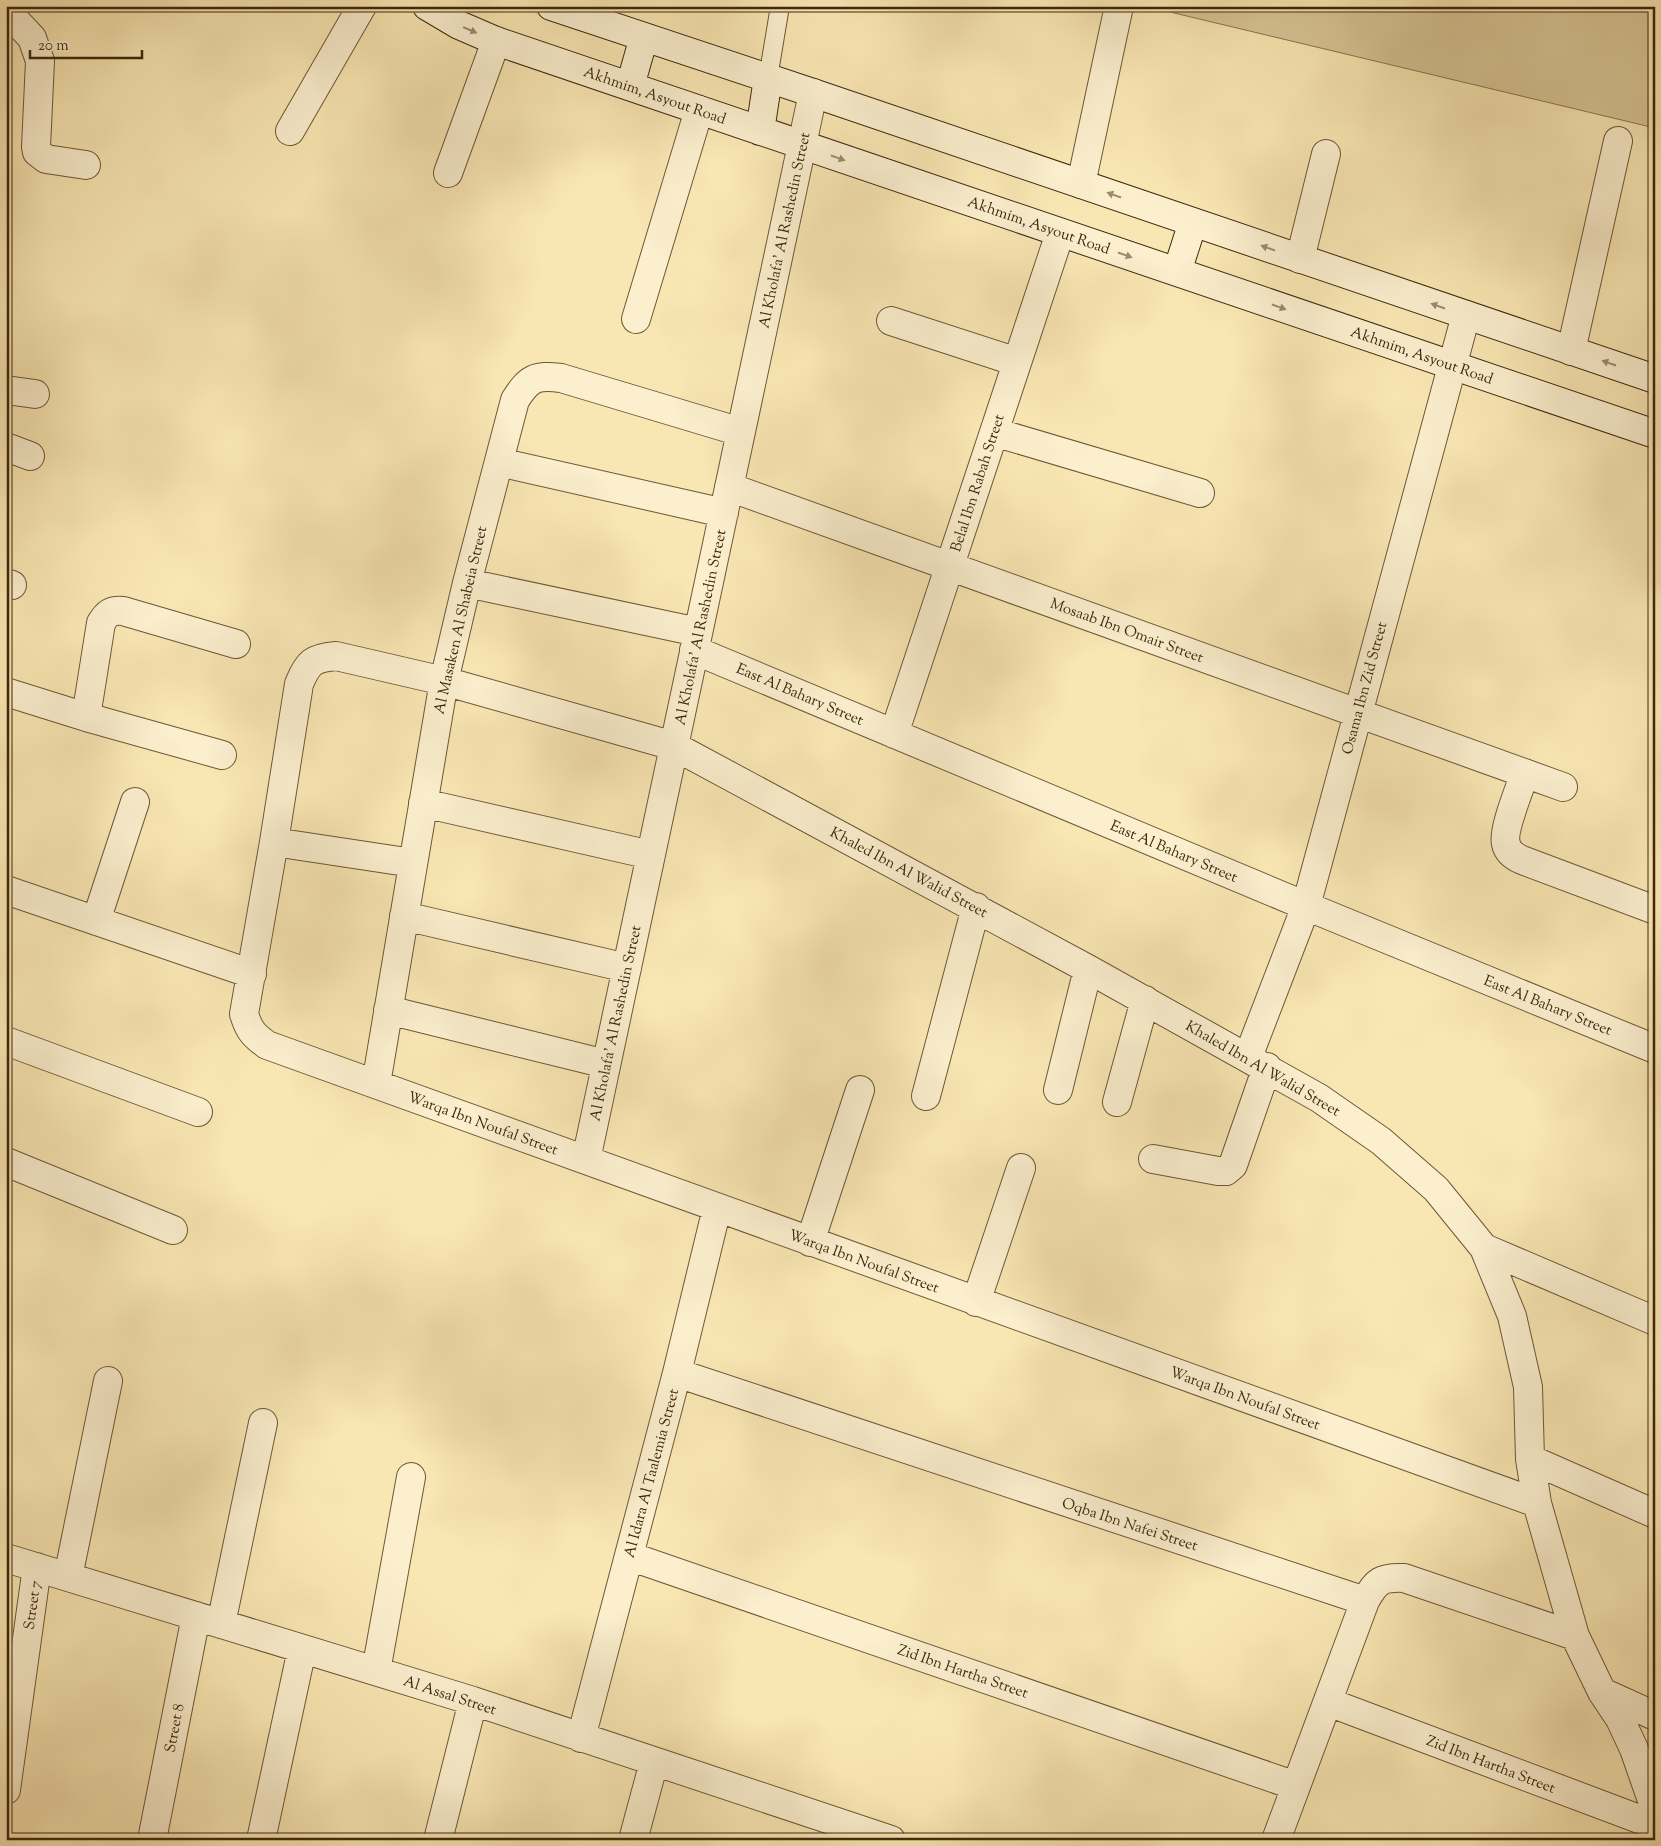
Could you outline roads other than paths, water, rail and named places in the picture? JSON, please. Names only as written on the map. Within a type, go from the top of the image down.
[{"type":"street","points":[[290,131],[362,6]]},
{"type":"street","name":"Akhmim, Asyout Road","points":[[427,6],[458,25],[496,40],[1655,434]]},
{"type":"street","points":[[551,6],[1655,379]]},
{"type":"street","points":[[1081,184],[1119,6]]},
{"type":"street","points":[[6,16],[16,20],[32,38],[40,61],[37,152],[46,159],[86,165]]},
{"type":"street","points":[[630,86],[644,36]]},
{"type":"street","points":[[448,173],[496,40]]},
{"type":"street","points":[[760,131],[768,78]]},
{"type":"street","name":"Al Kholafa' Al Rashedin Street","points":[[586,1160],[813,93]]},
{"type":"street","points":[[636,319],[699,110]]},
{"type":"street","points":[[1571,350],[1618,141]]},
{"type":"street","points":[[1300,259],[1326,154]]},
{"type":"street","points":[[1177,272],[1193,222]]},
{"type":"street","name":"Belal Ibn Rabah Street","points":[[894,734],[1060,232]]},
{"type":"street","name":"Osama Ibn Zid Street","points":[[1153,1159],[1218,1171],[1226,1170],[1233,1165],[1257,1062],[1306,906],[1466,315]]},
{"type":"street","points":[[891,321],[1017,362]]},
{"type":"street","name":"Al Masaken Al Shabeia Street","points":[[376,1084],[444,681],[467,583],[515,400],[525,384],[542,376],[561,378],[741,432]]},
{"type":"street","points":[[6,390],[35,394]]},
{"type":"street","points":[[994,432],[1200,493]]},
{"type":"street","points":[[499,462],[724,513]]},
{"type":"street","name":"Mosaab Ibn Omair Street","points":[[729,487],[1563,787]]},
{"type":"street","name":"East Al Bahary Street","points":[[467,583],[696,641],[894,734],[1655,1049]]},
{"type":"street","points":[[86,717],[101,623],[106,615],[114,610],[236,644]]},
{"type":"street","name":"Warqa Ibn Noufal Street","points":[[444,681],[336,656],[319,658],[305,668],[299,684],[244,1014],[248,1027],[256,1037],[267,1045],[1537,1503]]},
{"type":"street","name":"Khaled Ibn Al Walid Street","points":[[444,681],[674,746],[976,907],[1257,1062],[1319,1098],[1381,1142],[1436,1188],[1484,1248],[1512,1316],[1528,1387],[1530,1459],[1537,1503],[1575,1636],[1602,1692],[1620,1719],[1634,1749],[1655,1809]]},
{"type":"street","points":[[6,692],[86,717],[222,754]]},
{"type":"street","points":[[1524,773],[1505,835],[1506,846],[1512,855],[1655,910]]},
{"type":"street","points":[[96,921],[135,802]]},
{"type":"street","points":[[423,803],[651,855]]},
{"type":"street","points":[[274,842],[413,863]]},
{"type":"street","points":[[6,890],[252,974]]},
{"type":"street","points":[[926,1096],[976,907]]},
{"type":"street","points":[[404,916],[627,968]]},
{"type":"street","points":[[1058,1090],[1088,969]]},
{"type":"street","points":[[1117,1102],[1144,1000]]},
{"type":"street","points":[[388,1010],[606,1064]]},
{"type":"street","points":[[6,1041],[198,1112]]},
{"type":"street","points":[[810,1242],[860,1090]]},
{"type":"street","points":[[6,1162],[173,1230]]},
{"type":"street","points":[[976,1302],[1021,1168]]},
{"type":"street","name":"Al Idara Al Taalemia Street","points":[[581,1738],[677,1374],[717,1208]]},
{"type":"street","points":[[1484,1248],[1655,1321]]},
{"type":"street","name":"Oqba Ibn Nafei Street","points":[[677,1374],[1365,1601]]},
{"type":"street","points":[[68,1577],[108,1381]]},
{"type":"street","points":[[221,1624],[263,1423]]},
{"type":"street","points":[[1530,1459],[1655,1514]]},
{"type":"street","points":[[376,1671],[411,1477]]},
{"type":"street","name":"Zid Ibn Hartha Street","points":[[629,1556],[1296,1786]]},
{"type":"street","name":"Al Assal Street","points":[[6,1558],[472,1701],[891,1840]]},
{"type":"street","name":"Street 7","points":[[6,1790],[37,1567]]},
{"type":"street","points":[[1276,1840],[1365,1601],[1373,1587],[1388,1578],[1404,1578],[1575,1636]]},
{"type":"street","name":"Street 8","points":[[152,1840],[196,1616]]},
{"type":"street","points":[[261,1840],[302,1648]]},
{"type":"street","points":[[1602,1692],[1655,1716]]},
{"type":"street","points":[[438,1840],[472,1701]]},
{"type":"street","name":"Zid Ibn Hartha Street","points":[[1328,1702],[1655,1825]]},
{"type":"street","points":[[632,1840],[654,1762]]},
{"type":"lane","points":[[768,78],[780,6]]}]
